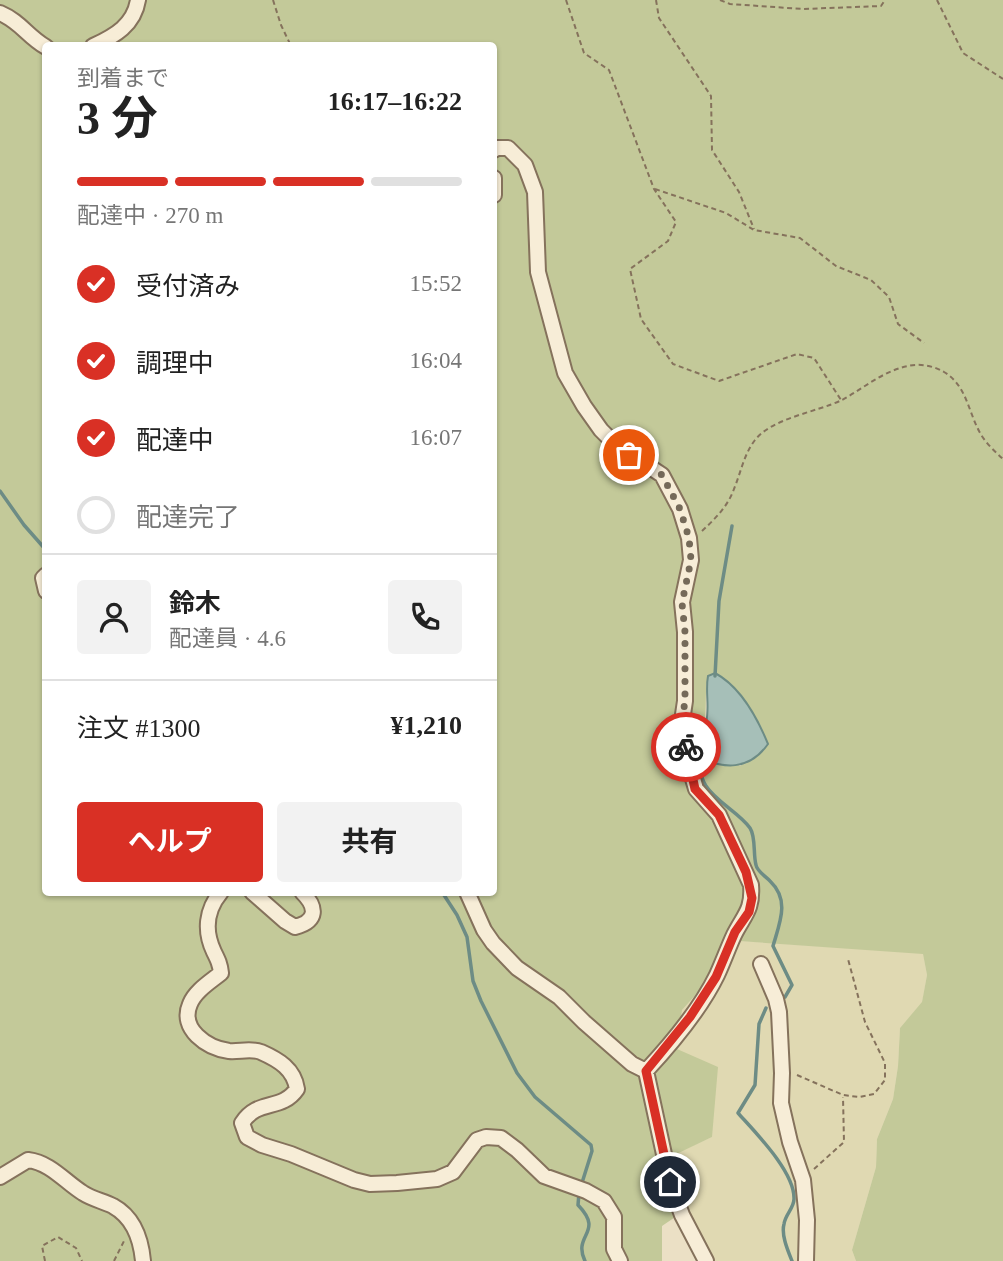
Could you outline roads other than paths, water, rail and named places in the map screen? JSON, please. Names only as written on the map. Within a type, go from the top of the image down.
[{"type":"street","points":[[102,42],[125,27],[135,15],[138,0]]},
{"type":"street","points":[[0,13],[17,21],[42,45]]},
{"type":"street","points":[[497,148],[508,148],[525,165],[535,192],[538,272],[565,373],[584,406],[615,444],[662,475],[680,509],[689,538],[691,560],[682,603],[685,632],[685,701],[682,721],[685,743],[695,789],[719,815],[746,872],[752,898],[749,912],[735,932],[716,977],[690,1017],[646,1071]]},
{"type":"street","points":[[218,896],[210,909],[207,929],[221,973],[194,996],[188,1006],[190,1025],[194,1034],[205,1043],[227,1051],[258,1051],[281,1063],[296,1078],[297,1089],[289,1100],[255,1109],[246,1116],[242,1123],[247,1137],[262,1145],[370,1184],[437,1179],[453,1172],[477,1140],[486,1137],[500,1138],[544,1176],[604,1201],[614,1217],[614,1249],[620,1261]]},
{"type":"street","points":[[257,896],[295,927],[305,925],[311,919],[313,910],[306,896]]},
{"type":"street","points":[[469,896],[484,930],[517,968],[532,981],[559,997],[632,1064],[646,1071]]},
{"type":"street","points":[[761,964],[779,1012],[781,1103],[803,1180],[807,1220],[806,1261]]},
{"type":"street","points":[[646,1071],[670,1182],[682,1215],[706,1261]]},
{"type":"street","points":[[0,1177],[28,1160],[41,1162],[84,1195],[113,1206],[123,1214],[130,1221],[142,1245],[143,1261]]},
{"type":"water","points":[[715,673],[740,694],[759,723],[768,744],[761,753],[744,763],[716,764],[696,757],[707,717],[708,676]]},
{"type":"waterway","points":[[0,491],[42,545]]},
{"type":"waterway","points":[[715,676],[719,601],[732,526]]},
{"type":"waterway","points":[[705,756],[701,768],[707,788],[750,828],[757,867],[780,896],[782,912],[773,946],[792,985],[785,997]]},
{"type":"waterway","points":[[445,896],[467,937],[473,981],[481,1001],[517,1073],[535,1097],[591,1145],[592,1151],[581,1186]]},
{"type":"waterway","points":[[766,1008],[759,1024],[755,1085],[738,1113],[773,1153],[793,1188],[794,1202],[783,1228],[792,1261]]},
{"type":"waterway","points":[[579,1193],[578,1205],[589,1222],[582,1245],[585,1261]]}]
